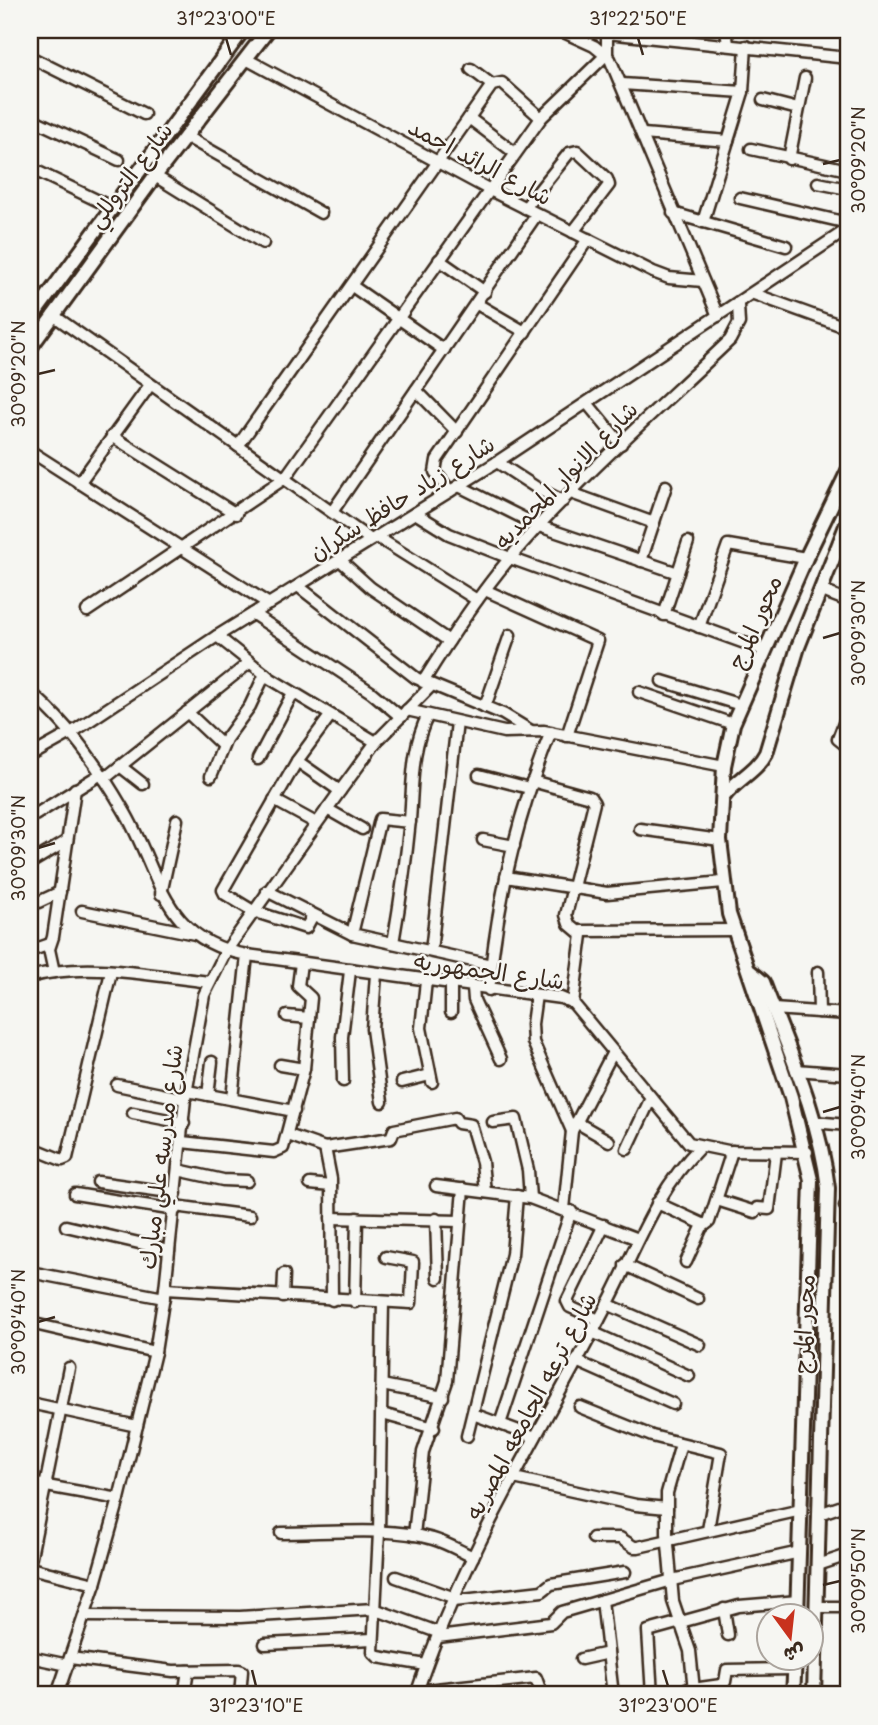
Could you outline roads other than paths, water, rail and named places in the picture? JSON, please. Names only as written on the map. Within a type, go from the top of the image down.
[{"type":"main road","name":"شارع التروللي","points":[[30,320],[243,30]]},
{"type":"main road","name":"شارع التروللي","points":[[30,348],[155,176],[268,30]]},
{"type":"main road","name":"محور المرج","points":[[798,1601],[812,1224],[811,1180],[807,1152],[752,986],[751,972],[734,930],[723,882],[720,840],[724,766],[733,724],[764,650],[848,471]]},
{"type":"main road","name":"محور المرج","points":[[723,796],[762,761],[766,753],[798,647],[848,521]]},
{"type":"main road","name":"محور المرج","points":[[751,972],[761,978],[796,1070],[824,1160],[829,1201],[819,1438],[817,1602]]},
{"type":"main road","points":[[794,1672],[793,1693],[814,1694]]},
{"type":"main road","name":"محور المرج","points":[[814,1694],[815,1672]]},
{"type":"street","points":[[30,34],[33,30]]},
{"type":"street","points":[[559,30],[607,54]]},
{"type":"street","points":[[726,30],[728,44]]},
{"type":"street","points":[[718,316],[673,213],[622,84],[607,54],[607,31],[848,58]]},
{"type":"street","points":[[703,222],[743,92],[746,46]]},
{"type":"street","points":[[87,611],[236,514],[285,478],[541,118],[607,54]]},
{"type":"street","points":[[30,57],[144,114]]},
{"type":"street","name":"شارع الرائد احمد","points":[[246,59],[438,163],[573,232],[669,278],[703,281]]},
{"type":"street","points":[[471,69],[492,85]]},
{"type":"street","points":[[789,159],[805,78]]},
{"type":"street","points":[[238,446],[492,85],[502,83],[541,118]]},
{"type":"street","points":[[622,84],[743,92]]},
{"type":"street","points":[[763,100],[799,109]]},
{"type":"street","points":[[30,118],[119,160]]},
{"type":"street","points":[[469,118],[515,153]]},
{"type":"street","points":[[643,134],[728,141]]},
{"type":"street","points":[[185,136],[321,213]]},
{"type":"street","points":[[751,149],[848,170]]},
{"type":"street","points":[[525,208],[569,153],[578,151],[607,179],[609,185],[573,232]]},
{"type":"street","points":[[30,168],[111,207]]},
{"type":"street","points":[[155,176],[263,243]]},
{"type":"street","points":[[818,183],[848,189]]},
{"type":"street","points":[[740,198],[848,223]]},
{"type":"street","points":[[673,213],[786,246]]},
{"type":"street","points":[[332,512],[537,214]]},
{"type":"street","name":"شارع زياد حافظ سكران","points":[[30,756],[71,733],[217,636],[497,462],[754,294],[848,229]]},
{"type":"street","points":[[588,239],[457,432],[436,464],[435,472],[455,489],[540,526],[678,573]]},
{"type":"street","points":[[439,260],[485,292]]},
{"type":"street","points":[[352,286],[444,350]]},
{"type":"street","points":[[754,294],[848,328]]},
{"type":"street","points":[[477,304],[525,332]]},
{"type":"street","name":"شارع الانوار المحمديه","points":[[427,684],[449,641],[510,558],[567,497],[730,340],[738,323],[738,304]]},
{"type":"street","points":[[53,315],[332,512],[477,600]]},
{"type":"street","points":[[79,483],[149,385]]},
{"type":"street","points":[[416,390],[457,432]]},
{"type":"street","points":[[587,403],[621,444]]},
{"type":"street","points":[[112,436],[236,514]]},
{"type":"street","points":[[32,456],[182,547],[269,604]]},
{"type":"street","points":[[497,462],[517,478],[567,497],[654,523]]},
{"type":"street","points":[[641,561],[666,486]]},
{"type":"street","points":[[415,513],[449,534],[510,558],[764,650]]},
{"type":"street","points":[[664,615],[688,542]]},
{"type":"street","points":[[699,627],[730,544],[806,558]]},
{"type":"street","points":[[340,560],[371,589],[449,641]]},
{"type":"street","points":[[298,586],[427,684],[520,722],[531,731]]},
{"type":"street","points":[[485,590],[598,641],[568,736]]},
{"type":"street","points":[[821,590],[848,601]]},
{"type":"street","points":[[253,614],[404,713],[428,715],[504,732],[551,733],[724,766]]},
{"type":"street","points":[[485,707],[510,635]]},
{"type":"street","points":[[217,636],[249,663],[293,693],[376,742]]},
{"type":"street","points":[[30,818],[75,789],[120,766],[249,663]]},
{"type":"street","points":[[211,776],[223,746],[250,706],[265,674]]},
{"type":"street","points":[[662,681],[741,705]]},
{"type":"street","name":"شارع مدرسه علي مبارك","points":[[58,1695],[119,1499],[155,1352],[175,1208],[186,1095],[200,1008],[226,951],[267,891],[376,742],[427,684]]},
{"type":"street","points":[[30,691],[71,733],[102,777],[132,825],[161,895],[195,934]]},
{"type":"street","points":[[639,692],[733,724]]},
{"type":"street","points":[[258,759],[293,693]]},
{"type":"street","points":[[187,712],[223,746]]},
{"type":"street","points":[[844,745],[848,713]]},
{"type":"street","points":[[393,943],[410,822],[415,750],[428,715]]},
{"type":"street","points":[[313,915],[306,928],[254,911],[225,894],[223,890],[297,761],[330,716]]},
{"type":"street","points":[[431,951],[457,722]]},
{"type":"street","points":[[489,990],[506,877],[531,784],[551,733]]},
{"type":"street","points":[[297,761],[340,791]]},
{"type":"street","points":[[120,766],[143,784]]},
{"type":"street","points":[[479,775],[593,799],[566,919],[569,924],[581,931],[734,930]]},
{"type":"street","points":[[54,972],[50,944],[75,789]]},
{"type":"street","points":[[274,800],[317,823]]},
{"type":"street","points":[[327,808],[362,830]]},
{"type":"street","points":[[352,934],[380,819],[410,822]]},
{"type":"street","points":[[161,895],[177,820]]},
{"type":"street","points":[[640,829],[720,840]]},
{"type":"street","points":[[30,863],[67,841]]},
{"type":"street","points":[[483,841],[514,846]]},
{"type":"street","points":[[506,877],[607,893],[723,882]]},
{"type":"street","points":[[267,891],[352,934],[491,965]]},
{"type":"street","points":[[30,906],[60,892]]},
{"type":"street","points":[[82,911],[195,934]]},
{"type":"street","points":[[573,1003],[581,931]]},
{"type":"street","name":"شارع الجمهوريه","points":[[195,934],[226,951],[247,956],[536,995],[573,1003],[682,1136],[700,1147]]},
{"type":"street","points":[[30,951],[50,944]]},
{"type":"street","points":[[232,1099],[247,956]]},
{"type":"street","points":[[181,1142],[274,1152],[283,1148],[304,1069],[309,1018],[311,996],[298,984],[301,963]]},
{"type":"street","points":[[343,1081],[343,1027],[350,971]]},
{"type":"street","points":[[30,977],[54,972],[111,972],[210,982]]},
{"type":"street","points":[[30,1147],[62,1160],[67,1158],[111,972]]},
{"type":"street","points":[[818,972],[819,1012]]},
{"type":"street","points":[[376,974],[372,1029],[382,1102]]},
{"type":"street","points":[[402,1082],[431,1078],[421,1028],[426,981]]},
{"type":"street","points":[[451,984],[451,1012]]},
{"type":"street","points":[[473,987],[474,1000],[501,1059]]},
{"type":"street","points":[[536,995],[531,1024],[533,1042],[574,1127],[609,1141]]},
{"type":"street","points":[[773,1009],[848,1014]]},
{"type":"street","points":[[287,1016],[309,1018]]},
{"type":"street","points":[[500,1424],[568,1210],[574,1127],[613,1052]]},
{"type":"street","points":[[208,1095],[212,1062]]},
{"type":"street","points":[[280,1065],[304,1069]]},
{"type":"street","points":[[796,1070],[848,1074]]},
{"type":"street","points":[[117,1085],[186,1095],[208,1095],[294,1111]]},
{"type":"street","points":[[627,1149],[651,1098]]},
{"type":"street","points":[[133,1113],[184,1123]]},
{"type":"street","points":[[288,1135],[325,1148],[391,1138],[394,1130],[455,1118],[458,1123],[471,1125],[482,1162],[485,1192]]},
{"type":"street","points":[[493,1122],[516,1119],[528,1170],[530,1198]]},
{"type":"street","points":[[813,1122],[848,1125]]},
{"type":"street","points":[[700,1147],[733,1151],[807,1152]]},
{"type":"street","name":"شارع ترعه الجامعه المصريه","points":[[417,1693],[426,1665],[473,1557],[607,1304],[656,1203],[674,1175],[700,1147]]},
{"type":"street","points":[[325,1148],[331,1186],[332,1300]]},
{"type":"street","points":[[686,1262],[709,1222],[733,1151]]},
{"type":"street","points":[[717,1200],[755,1213],[757,1208],[769,1209],[776,1153]]},
{"type":"street","points":[[178,1170],[223,1180],[247,1181]]},
{"type":"street","points":[[98,1182],[176,1194]]},
{"type":"street","points":[[310,1184],[331,1186]]},
{"type":"street","points":[[436,1186],[530,1198],[568,1210],[638,1239]]},
{"type":"street","points":[[414,1535],[423,1452],[434,1428],[443,1397],[451,1348],[463,1189]]},
{"type":"street","points":[[75,1194],[250,1216]]},
{"type":"street","points":[[467,1436],[512,1254],[517,1196]]},
{"type":"street","points":[[656,1203],[705,1225]]},
{"type":"street","points":[[331,1218],[436,1219],[460,1222]]},
{"type":"street","points":[[355,1301],[357,1218]]},
{"type":"street","points":[[436,1219],[438,1278]]},
{"type":"street","points":[[598,1320],[570,1307],[567,1301],[604,1225]]},
{"type":"street","points":[[66,1226],[169,1250]]},
{"type":"street","points":[[30,1272],[164,1294],[412,1301],[412,1261],[386,1257]]},
{"type":"street","points":[[625,1265],[698,1299]]},
{"type":"street","points":[[283,1297],[284,1274]]},
{"type":"street","points":[[383,1302],[374,1655],[426,1665]]},
{"type":"street","points":[[607,1304],[700,1345]]},
{"type":"street","points":[[30,1323],[155,1352]]},
{"type":"street","points":[[592,1332],[689,1376]]},
{"type":"street","points":[[576,1361],[673,1404]]},
{"type":"street","points":[[30,1561],[69,1368]]},
{"type":"street","points":[[382,1385],[443,1397]]},
{"type":"street","points":[[30,1403],[137,1426]]},
{"type":"street","points":[[580,1407],[681,1444],[721,1453],[708,1530]]},
{"type":"street","points":[[382,1414],[434,1428]]},
{"type":"street","points":[[473,1415],[535,1437]]},
{"type":"street","points":[[681,1444],[671,1475],[667,1540],[679,1621],[690,1651],[694,1690]]},
{"type":"street","points":[[514,1478],[636,1505],[667,1508]]},
{"type":"street","points":[[30,1483],[119,1499]]},
{"type":"street","points":[[819,1514],[848,1504]]},
{"type":"street","points":[[593,1538],[620,1538],[634,1547],[801,1510]]},
{"type":"street","points":[[281,1533],[379,1532],[414,1535],[434,1539],[473,1557]]},
{"type":"street","points":[[84,1616],[240,1618],[374,1609],[439,1635],[551,1623],[562,1612],[672,1580],[800,1552]]},
{"type":"street","points":[[818,1565],[848,1555]]},
{"type":"street","points":[[30,1569],[94,1584]]},
{"type":"street","points":[[396,1577],[454,1599],[542,1591],[551,1584],[625,1572]]},
{"type":"street","points":[[602,1600],[613,1695]]},
{"type":"street","points":[[756,1667],[727,1670],[724,1684],[652,1695],[647,1632],[724,1609],[798,1601]]},
{"type":"street","points":[[826,1607],[848,1607]]},
{"type":"street","points":[[724,1609],[728,1634]]},
{"type":"street","points":[[265,1644],[373,1639]]},
{"type":"street","points":[[581,1659],[608,1653]]},
{"type":"street","points":[[30,1657],[188,1671],[242,1671],[240,1695]]},
{"type":"street","points":[[184,1695],[188,1671]]},
{"type":"street","points":[[417,1693],[536,1678],[542,1695]]},
{"type":"street","points":[[505,1682],[507,1695]]}]
